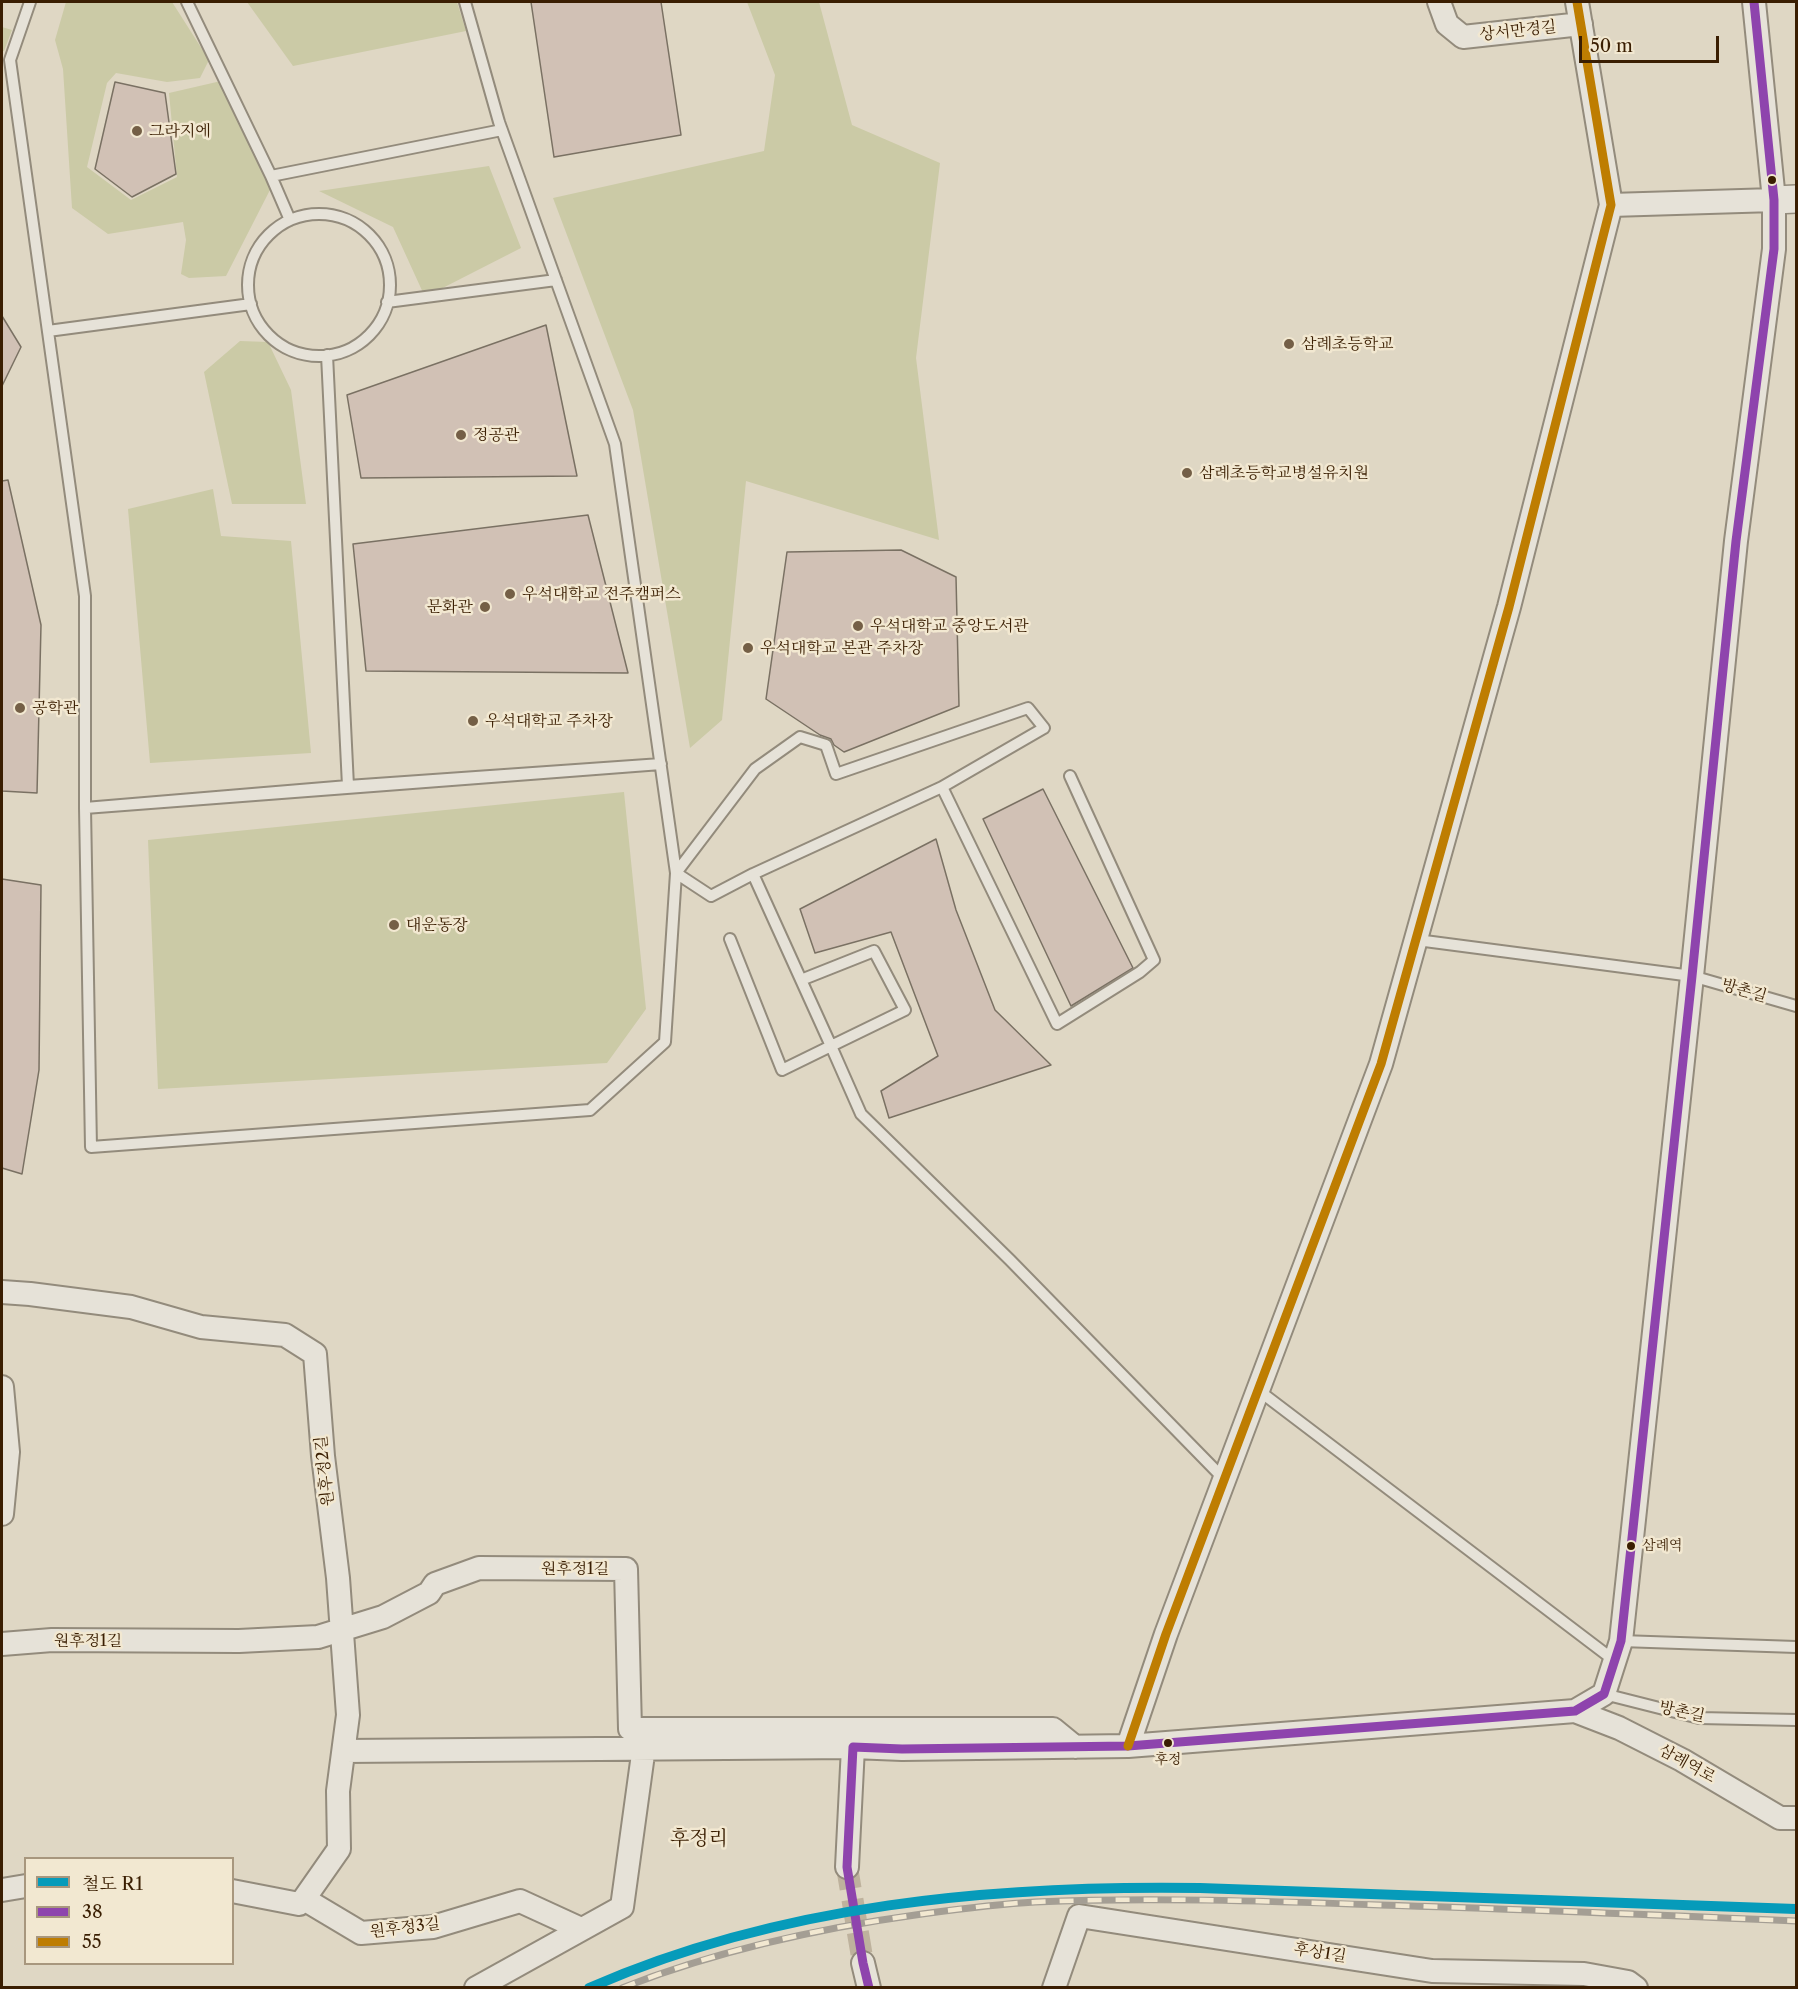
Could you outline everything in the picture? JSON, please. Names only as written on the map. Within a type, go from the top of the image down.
[{"type":"street","name":"상서만경길","points":[[1439,2],[1447,24],[1463,37],[1581,24]]},
{"type":"street","points":[[1128,1746],[1166,1634],[1381,1064],[1509,607],[1611,205],[1577,2]]},
{"type":"street","points":[[1604,1694],[1618,1651],[1692,976],[1736,540],[1774,249],[1785,199],[1754,2]]},
{"type":"street","points":[[1611,205],[1785,199]]},
{"type":"street","name":"원후정2길","points":[[2,1292],[131,1307],[201,1327],[285,1335],[315,1354],[323,1456],[338,1578],[348,1715],[338,1791],[339,1849],[304,1899]]},
{"type":"street","points":[[2,1386],[8,1452],[2,1514]]},
{"type":"street","name":"원후정1길","points":[[2,1644],[52,1640],[239,1641],[318,1637],[383,1617],[429,1593],[435,1584],[479,1568],[626,1569],[630,1729]]},
{"type":"street","name":"삼례역로","points":[[1575,1711],[1604,1694]]},
{"type":"street","name":"삼례역로","points":[[344,1751],[1128,1746],[1575,1711],[1619,1728],[1682,1760],[1780,1818],[1797,1818]]},
{"type":"street","points":[[630,1729],[1053,1729],[1075,1747]]},
{"type":"street","points":[[476,1988],[621,1908],[644,1748],[630,1729]]},
{"type":"street","points":[[847,1867],[853,1747]]},
{"type":"street","points":[[2,1890],[24,1886]]},
{"type":"street","points":[[234,1892],[299,1904],[304,1899]]},
{"type":"street","name":"원후정3길","points":[[304,1899],[361,1933],[434,1927],[520,1901],[582,1929]]},
{"type":"street","name":"후상1길","points":[[1054,1988],[1079,1916],[1432,1971],[1584,1974],[1628,1982],[1636,1988]]},
{"type":"street","points":[[862,1963],[869,1988]]},
{"type":"lane","points":[[30,2],[10,60],[85,596],[85,808],[91,1146],[590,1110],[665,1042],[676,873],[615,444],[502,130],[465,2]]},
{"type":"lane","points":[[187,2],[290,220]]},
{"type":"lane","points":[[271,176],[502,130]]},
{"type":"lane","points":[[312,214],[334,216],[356,224],[379,248],[388,268],[387,302],[381,319],[370,334],[350,348],[327,355],[307,355],[280,344],[265,330],[254,314],[248,284],[255,255],[273,231],[290,220],[312,214]]},
{"type":"lane","points":[[387,302],[556,280]]},
{"type":"lane","points":[[48,331],[251,304]]},
{"type":"lane","points":[[327,355],[348,786]]},
{"type":"lane","points":[[1028,708],[1044,729],[942,787],[753,874],[711,896],[676,873],[755,769],[800,737],[826,745],[836,774],[1028,708]]},
{"type":"lane","points":[[85,808],[661,764]]},
{"type":"lane","points":[[85,808],[348,786],[661,764]]},
{"type":"lane","points":[[942,787],[1057,1024],[1140,972],[1154,960],[1070,776]]},
{"type":"lane","points":[[753,874],[861,1114],[1010,1260],[1224,1479]]},
{"type":"lane","points":[[730,939],[782,1070],[905,1010],[874,951],[801,980]]},
{"type":"lane","name":"방촌길","points":[[1417,940],[1692,976],[1797,1006]]},
{"type":"lane","points":[[1258,1390],[1618,1651],[1797,1647]]},
{"type":"lane","name":"방촌길","points":[[1604,1694],[1699,1718],[1797,1720]]},
{"type":"green space","points":[[66,2],[172,2],[209,60],[200,78],[167,82],[116,73],[107,83],[87,167],[131,200],[177,177],[169,93],[221,81],[272,186],[226,276],[189,278],[181,274],[186,240],[183,222],[108,234],[72,208],[63,69],[55,40]]},
{"type":"green space","points":[[247,2],[457,2],[466,31],[293,66]]},
{"type":"green space","points":[[747,2],[819,2],[852,125],[940,163],[916,358],[939,540],[746,481],[722,720],[690,748],[633,410],[553,198],[764,151],[775,75]]},
{"type":"green space","points":[[2,27],[12,30],[4,51],[2,51]]},
{"type":"green space","points":[[489,166],[521,248],[425,297],[393,227],[319,191]]},
{"type":"green space","points":[[240,341],[268,342],[291,390],[306,504],[232,504],[204,372]]},
{"type":"green space","points":[[213,489],[221,536],[291,541],[311,753],[150,763],[128,509]]},
{"type":"green space","name":"대운동장","points":[[624,792],[646,1009],[607,1063],[158,1089],[148,840]]},
{"type":"building","points":[[531,2],[661,2],[681,135],[554,157]]},
{"type":"building","name":"그라지에","points":[[115,82],[165,93],[176,174],[132,197],[95,169]]},
{"type":"building","points":[[2,316],[21,347],[2,386]]},
{"type":"building","name":"정공관","points":[[546,325],[577,476],[361,478],[347,395]]},
{"type":"building","name":"공학관","points":[[8,480],[41,625],[37,793],[2,791],[2,481]]},
{"type":"building","name":"문화관","points":[[588,515],[628,673],[366,671],[353,544]]},
{"type":"building","points":[[901,550],[956,577],[959,706],[844,752],[834,745],[831,739],[820,735],[766,699],[787,552]]},
{"type":"building","points":[[1043,789],[1133,968],[1071,1006],[983,819]]},
{"type":"building","points":[[936,839],[956,910],[995,1010],[1051,1065],[889,1118],[881,1091],[938,1056],[891,932],[815,953],[800,909]]},
{"type":"building","points":[[2,879],[41,885],[39,1070],[22,1174],[2,1168]]},
{"type":"tunnel","points":[[847,1867],[863,1963]]},
{"type":"railway","points":[[622,1988],[695,1962],[770,1942],[846,1926],[992,1905],[1035,1902],[1251,1901],[1796,1921]]},
{"type":"rail line","name":"R1","points":[[589,1988],[662,1959],[736,1937],[812,1919],[889,1905],[967,1896],[1122,1888],[1200,1888],[1796,1909]]},
{"type":"transit line","name":"55","points":[[1128,1746],[1166,1634],[1381,1064],[1509,607],[1611,205],[1577,2]]},
{"type":"transit line","name":"38","points":[[869,1988],[847,1867],[853,1747],[902,1749],[1128,1746],[1575,1711],[1604,1694],[1621,1641],[1736,541],[1774,249],[1774,200],[1754,2]]},
{"type":"place","name":"그라지에","points":[[137,131]]},
{"type":"place","name":"삼례초등학교","points":[[1289,344]]},
{"type":"place","name":"정공관","points":[[461,435]]},
{"type":"place","name":"삼례초등학교병설유치원","points":[[1187,473]]},
{"type":"place","name":"우석대학교 전주캠퍼스","points":[[510,594]]},
{"type":"place","name":"문화관","points":[[485,607]]},
{"type":"place","name":"우석대학교 중앙도서관","points":[[858,626]]},
{"type":"place","name":"우석대학교 본관 주차장","points":[[748,648]]},
{"type":"place","name":"공학관","points":[[20,708]]},
{"type":"place","name":"우석대학교 주차장","points":[[473,721]]},
{"type":"place","name":"대운동장","points":[[394,925]]},
{"type":"place","name":"삼례역","points":[[1631,1546]]},
{"type":"place","name":"후정","points":[[1168,1743]]},
{"type":"district","name":"후정리","points":[[699,1839]]}]
